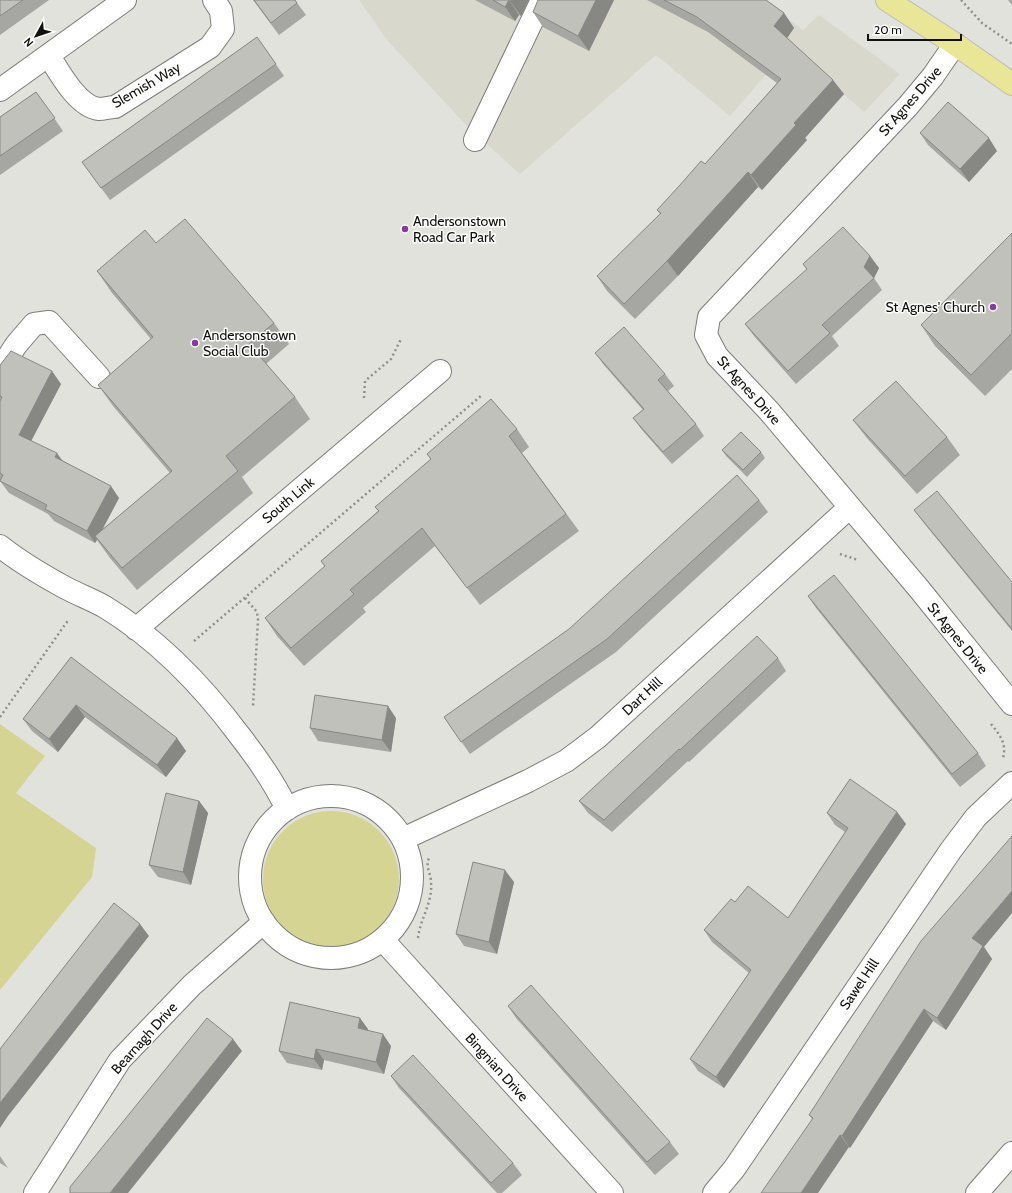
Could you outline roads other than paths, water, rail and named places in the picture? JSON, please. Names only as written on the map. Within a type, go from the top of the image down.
[{"type":"main road","points":[[887,0],[955,44],[1012,84]]},
{"type":"street","points":[[0,90],[125,0]]},
{"type":"street","name":"Slemish Way","points":[[48,56],[69,88],[83,101],[99,109],[115,107],[210,47],[223,29],[221,11],[214,0]]},
{"type":"street","points":[[475,140],[542,0]]},
{"type":"street","name":"St Agnes Drive","points":[[955,44],[933,76],[908,106],[709,317],[706,335],[717,356],[769,411],[920,590],[1012,704]]},
{"type":"street","points":[[0,370],[16,346],[34,324],[49,322],[99,377]]},
{"type":"street","name":"South Link","points":[[136,629],[440,371]]},
{"type":"street","name":"Dart Hill","points":[[403,840],[528,781],[571,757],[598,737],[850,507]]},
{"type":"street","points":[[0,546],[19,560],[104,607],[136,629],[161,649],[212,698],[266,771],[287,809]]},
{"type":"street","name":"Sawel Hill","points":[[714,1193],[734,1169],[951,850],[976,817],[1012,783]]},
{"type":"street","points":[[323,797],[342,797],[355,800],[378,811],[392,824],[403,840],[410,857],[413,875],[411,893],[405,911],[396,927],[383,940],[364,952],[342,958],[320,958],[298,951],[279,939],[264,922],[254,903],[250,882],[252,861],[263,835],[271,823],[287,809],[304,801],[323,797]]},
{"type":"street","name":"Bearnagh Drive","points":[[35,1193],[120,1060],[192,985],[264,922]]},
{"type":"street","name":"Bingnian Drive","points":[[383,940],[612,1193]]},
{"type":"street","points":[[977,1193],[1012,1153]]},
{"type":"place","name":"Andersonstown Road Car Park","points":[[405,229]]},
{"type":"place","name":"St Agnes' Church","points":[[993,307]]},
{"type":"place","name":"Andersonstown Social Club","points":[[195,343]]}]
